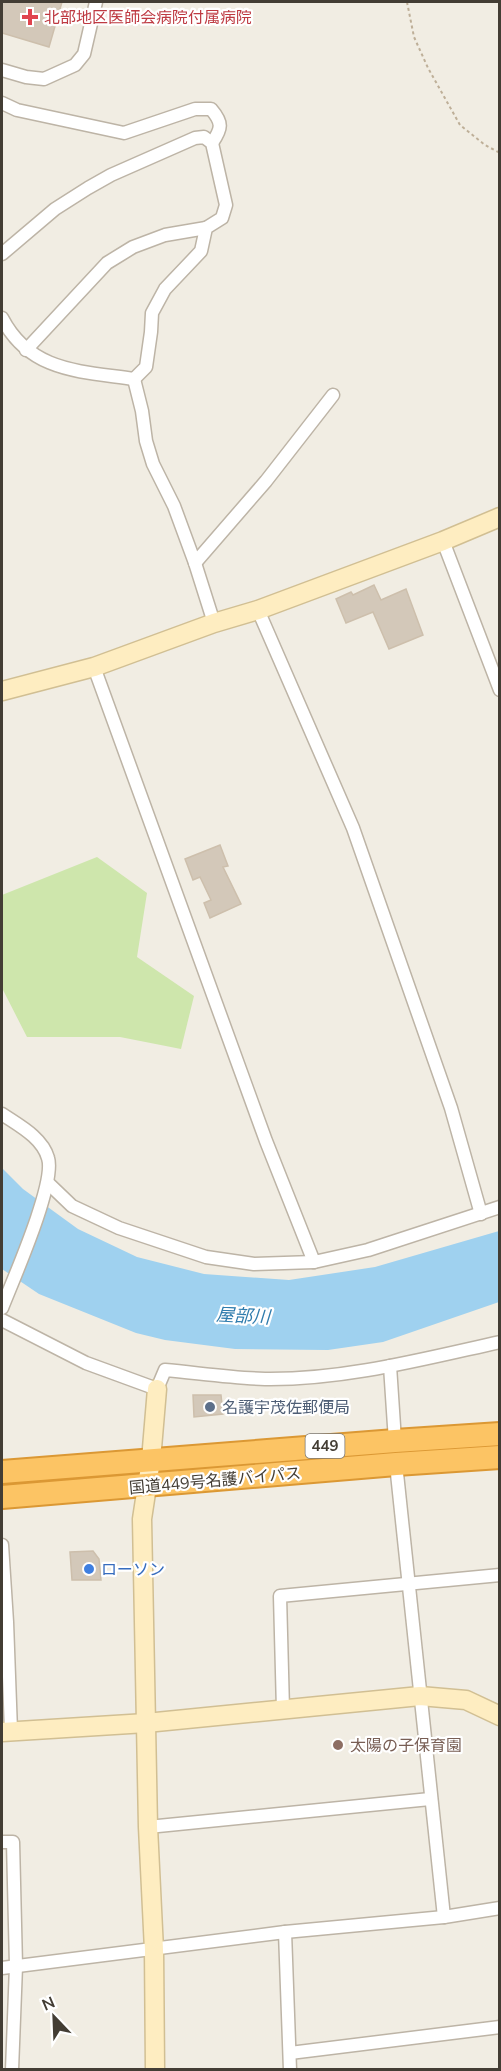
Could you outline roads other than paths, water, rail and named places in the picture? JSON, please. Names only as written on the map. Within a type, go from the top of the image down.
[{"type":"highway","name":"国道449号名護バイパス","points":[[2,1472],[500,1434]]},
{"type":"highway","name":"国道449号名護バイパス","points":[[2,1497],[500,1457]]},
{"type":"street","points":[[2,70],[26,77],[44,79],[75,65],[84,54],[96,2]]},
{"type":"street","points":[[2,104],[17,110],[124,133],[195,109],[210,109],[219,118],[220,130],[213,143],[226,205],[222,218],[206,228],[165,235],[134,247],[107,263],[26,350]]},
{"type":"street","points":[[2,254],[55,209],[111,175],[195,138],[204,137],[213,143]]},
{"type":"street","points":[[134,380],[146,367],[152,312],[165,289],[201,251],[206,228]]},
{"type":"street","points":[[2,318],[13,336],[26,350],[54,366],[134,380]]},
{"type":"street","points":[[134,380],[153,464],[174,506],[214,623]]},
{"type":"street","points":[[195,563],[266,481],[333,395]]},
{"type":"street","points":[[2,691],[94,667],[443,541],[500,517]]},
{"type":"street","points":[[443,541],[500,690]]},
{"type":"street","points":[[258,609],[353,828],[451,1108],[481,1214]]},
{"type":"street","points":[[94,667],[266,1141],[314,1262]]},
{"type":"street","points":[[2,1114],[35,1136],[48,1158],[47,1188],[2,1308]]},
{"type":"street","points":[[47,1188],[72,1206],[119,1228],[206,1257],[254,1264],[314,1262],[368,1250],[500,1207]]},
{"type":"street","points":[[2,1320],[86,1363],[157,1389]]},
{"type":"street","points":[[155,2070],[154,1950],[148,1827],[142,1519],[151,1460],[157,1389],[165,1370],[266,1379],[324,1376],[390,1366],[500,1342]]},
{"type":"street","points":[[390,1366],[395,1441]]},
{"type":"street","points":[[396,1464],[444,1917]]},
{"type":"street","points":[[2,1545],[6,1732],[146,1724],[420,1696],[466,1700],[500,1716]]},
{"type":"street","points":[[283,1710],[280,1596],[500,1575]]},
{"type":"street","points":[[148,1827],[430,1799]]},
{"type":"street","points":[[2,1842],[13,1842],[16,1966],[12,2070]]},
{"type":"street","points":[[2,1968],[285,1932],[444,1917],[500,1908]]},
{"type":"street","points":[[285,1932],[290,2070]]},
{"type":"street","points":[[290,2053],[500,2027]]},
{"type":"water","name":"屋部川","points":[[2,1168],[23,1189],[78,1229],[137,1257],[204,1274],[289,1280],[375,1267],[499,1231],[499,1302],[383,1342],[328,1350],[235,1349],[165,1340],[136,1333],[39,1294],[2,1269]]},
{"type":"place","name":"北部地区医師会病院付属病院","points":[[30,17]]},
{"type":"place","name":"名護宇茂佐郵便局","points":[[210,1407]]},
{"type":"place","name":"ローソン","points":[[89,1569]]},
{"type":"place","name":"太陽の子保育園","points":[[338,1745]]}]
